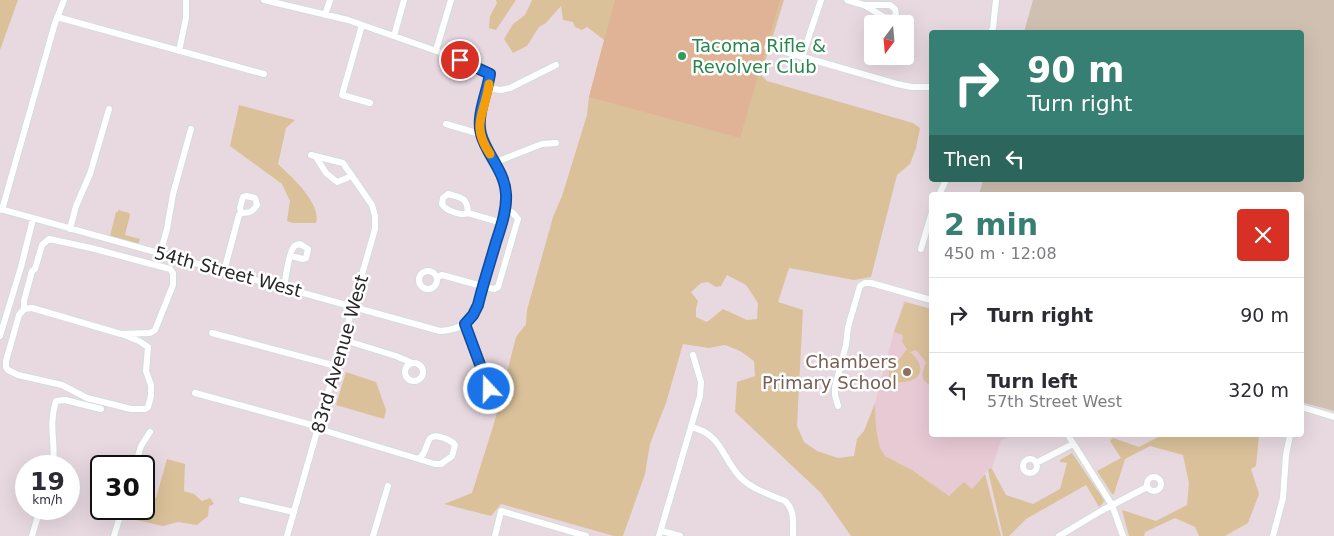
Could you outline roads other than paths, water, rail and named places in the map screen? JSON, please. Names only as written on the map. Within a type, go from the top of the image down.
[{"type":"street","points":[[1,210],[57,17],[64,0]]},
{"type":"street","points":[[179,50],[188,0]]},
{"type":"street","points":[[264,0],[362,25],[436,50],[490,74],[480,119],[480,134],[496,162],[506,191],[505,209],[476,310],[465,324],[485,378]]},
{"type":"street","points":[[325,15],[330,0]]},
{"type":"street","points":[[394,36],[404,0]]},
{"type":"street","points":[[436,50],[451,0]]},
{"type":"street","points":[[802,57],[821,0]]},
{"type":"street","points":[[847,0],[864,5]]},
{"type":"street","points":[[993,30],[996,0]]},
{"type":"street","points":[[57,17],[264,74]]},
{"type":"street","points":[[362,25],[342,95],[370,103]]},
{"type":"street","points":[[768,47],[896,84],[912,87],[929,87]]},
{"type":"street","points":[[488,88],[501,90],[510,88],[556,65]]},
{"type":"street","points":[[70,229],[76,206],[90,174],[109,109]]},
{"type":"street","points":[[446,124],[480,134]]},
{"type":"street","points":[[160,254],[167,228],[171,199],[192,129]]},
{"type":"street","points":[[496,162],[542,144],[556,143]]},
{"type":"street","name":"83rd Avenue West","points":[[287,536],[354,307],[375,223],[372,205],[352,176],[343,163],[313,156],[337,182],[352,176]]},
{"type":"street","points":[[438,277],[442,275],[494,289],[498,287],[518,220],[513,213],[505,209]]},
{"type":"street","name":"54th Street West","points":[[1,210],[440,331],[457,328],[465,324]]},
{"type":"street","points":[[224,271],[241,213]]},
{"type":"street","points":[[468,213],[502,223]]},
{"type":"street","points":[[13,337],[0,335],[21,267],[33,219]]},
{"type":"street","points":[[921,249],[929,222]]},
{"type":"street","points":[[24,309],[32,308],[120,334],[139,341],[148,347],[146,371],[151,385],[151,396],[145,409],[131,409],[87,398],[62,385],[10,372],[6,366],[6,361],[20,315],[24,309],[24,301],[32,270],[35,269],[42,245],[49,239],[170,269],[173,273],[173,285],[155,330],[150,333],[120,334]]},
{"type":"street","points":[[284,287],[291,256]]},
{"type":"street","points":[[21,267],[32,270]]},
{"type":"street","points":[[838,406],[835,387],[858,289],[865,283],[871,282],[929,299]]},
{"type":"street","points":[[212,333],[336,366]]},
{"type":"street","points":[[344,340],[410,362]]},
{"type":"street","points":[[680,536],[661,533],[701,389],[698,368],[693,355]]},
{"type":"street","points":[[195,393],[312,425],[319,429],[435,464],[440,464],[453,454],[455,445],[451,440],[440,436],[432,437],[428,440],[423,454],[419,458]]},
{"type":"street","points":[[54,455],[51,422],[57,401],[65,400],[102,409]]},
{"type":"street","points":[[1304,408],[1334,417]]},
{"type":"street","points":[[692,427],[702,429],[712,436],[736,472],[747,483],[785,501],[789,505],[793,513],[793,536]]},
{"type":"street","points":[[138,455],[141,446],[150,432]]},
{"type":"street","points":[[1069,437],[1112,505],[1123,536]]},
{"type":"street","points":[[1273,536],[1283,498],[1286,455],[1290,437]]},
{"type":"street","points":[[1036,463],[1073,444]]},
{"type":"street","points":[[373,536],[388,486]]},
{"type":"street","points":[[1059,536],[1147,487]]},
{"type":"street","points":[[242,500],[294,512]]},
{"type":"street","points":[[494,536],[501,512],[586,536]]},
{"type":"street","points":[[32,536],[37,520]]},
{"type":"street","points":[[114,536],[119,520]]},
{"type":"place","name":"Tacoma Rifle & Revolver Club","points":[[682,56]]},
{"type":"place","name":"Chambers Primary School","points":[[907,372]]}]
